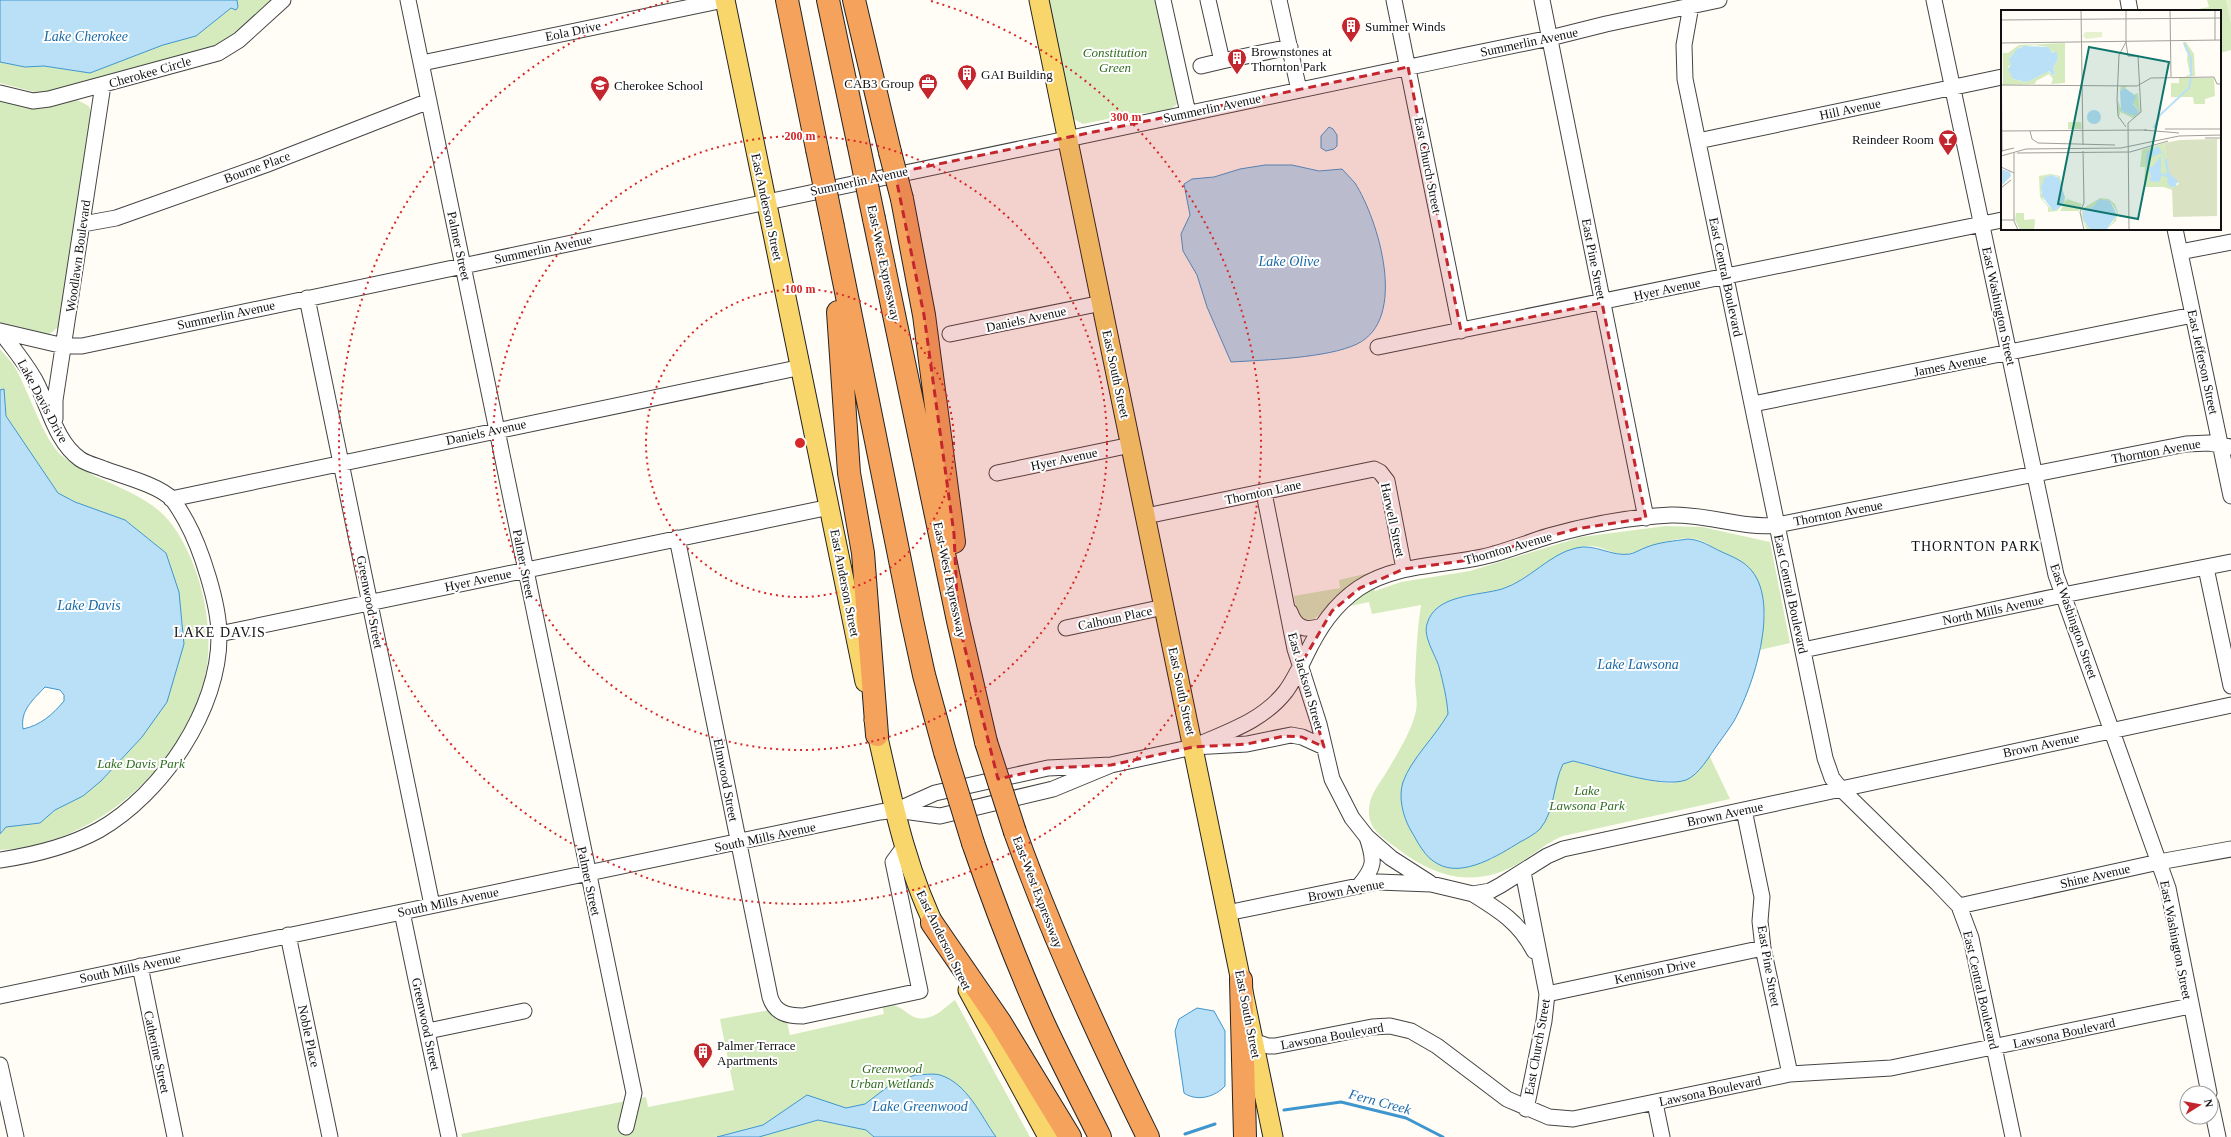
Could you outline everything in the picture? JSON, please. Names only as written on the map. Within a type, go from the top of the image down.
[{"type":"highway","points":[[787,0],[912,620],[945,752],[973,843],[993,900],[1019,965],[1044,1023],[1100,1137]]},
{"type":"highway","name":"East-West Expressway","points":[[828,0],[958,621],[986,742],[1015,832],[1061,953],[1092,1023],[1148,1137]]},
{"type":"highway","points":[[854,0],[902,199],[924,315],[954,534],[958,621]]},
{"type":"highway","points":[[833,227],[849,473],[864,553],[878,735]]},
{"type":"highway","points":[[932,922],[1000,1022],[1070,1137]]},
{"type":"highway","points":[[1241,980],[1245,1137]]},
{"type":"main road","name":"East Anderson Street","points":[[725,0],[765,200],[802,367],[830,508],[878,735],[904,847],[932,922],[1048,1137]]},
{"type":"main road","name":"East South Street","points":[[1039,0],[1273,1137]]},
{"type":"street","name":"Cherokee Circle","points":[[0,93],[33,101],[50,99],[218,53],[239,40],[283,0]]},
{"type":"street","name":"Palmer Street","points":[[408,0],[498,430],[587,874],[634,1094],[626,1127]]},
{"type":"street","name":"Eola Drive","points":[[422,63],[725,0]]},
{"type":"street","points":[[1163,0],[1188,113]]},
{"type":"street","points":[[1208,0],[1222,62]]},
{"type":"street","points":[[1279,0],[1299,90]]},
{"type":"street","name":"East Church Street","points":[[1394,0],[1461,331]]},
{"type":"street","name":"East Pine Street","points":[[1542,0],[1646,518]]},
{"type":"street","name":"Summerlin Avenue","points":[[0,331],[64,346],[82,346],[307,298],[463,267],[765,200],[1550,38],[1691,3],[1719,0]]},
{"type":"street","name":"East Washington Street","points":[[1934,0],[2036,473],[2056,575],[2113,730],[2159,862],[2174,914],[2190,1006],[2207,1085]]},
{"type":"street","points":[[2128,0],[2130,10]]},
{"type":"street","name":"East Central Boulevard","points":[[1691,3],[1684,44],[1684,62],[1698,141],[1825,758],[1832,778],[1840,788],[1959,906],[1971,938],[2013,1137]]},
{"type":"street","points":[[1201,66],[1290,47]]},
{"type":"street","name":"Hill Avenue","points":[[1698,141],[2001,77]]},
{"type":"street","name":"Woodlawn Boulevard","points":[[56,428],[55,400],[103,85]]},
{"type":"street","name":"Bourne Place","points":[[82,224],[116,218],[265,165],[429,101]]},
{"type":"street","name":"Hyer Avenue","points":[[1378,347],[2001,220]]},
{"type":"street","name":"East Jefferson Street","points":[[2175,230],[2193,315],[2226,445],[2231,496]]},
{"type":"street","points":[[2180,252],[2231,242]]},
{"type":"street","name":"Greenwood Street","points":[[307,298],[342,462],[432,905]]},
{"type":"street","name":"Daniels Avenue","points":[[950,334],[1102,303]]},
{"type":"street","name":"James Avenue","points":[[1753,404],[2193,315]]},
{"type":"street","name":"Lake Davis Drive","points":[[0,331],[27,366],[56,428],[70,450],[82,460],[155,488],[171,499],[186,522],[202,556],[211,587],[219,634],[210,686],[198,720],[178,756],[161,778],[127,810],[99,830],[48,851],[0,860]]},
{"type":"street","name":"Daniels Avenue","points":[[171,499],[342,462],[802,367]]},
{"type":"street","name":"Thornton Avenue","points":[[1193,747],[1262,715],[1288,689],[1322,626],[1332,611],[1360,588],[1382,576],[1404,569],[1469,560],[1576,529],[1646,518],[1689,515],[1759,527],[1777,525],[2186,444],[2226,445]]},
{"type":"street","name":"Hyer Avenue","points":[[997,473],[1131,445]]},
{"type":"street","name":"Thornton Lane","points":[[1146,516],[1264,493],[1368,469],[1380,472]]},
{"type":"street","name":"Harwell Street","points":[[1380,472],[1387,481],[1404,569]]},
{"type":"street","name":"East Jackson Street","points":[[1264,493],[1295,649],[1312,708],[1319,724],[1332,779],[1343,803],[1367,837],[1391,858],[1431,884]]},
{"type":"street","name":"Hyer Avenue","points":[[219,634],[677,538],[830,508]]},
{"type":"street","name":"Elmwood Street","points":[[677,538],[770,997],[772,1004],[785,1015],[803,1016],[920,991],[893,862],[904,847]]},
{"type":"street","name":"North Mills Avenue","points":[[1803,650],[2063,595],[2231,562]]},
{"type":"street","points":[[2206,568],[2231,686]]},
{"type":"street","name":"Calhoun Place","points":[[1066,628],[1164,607]]},
{"type":"street","points":[[1288,608],[1293,621],[1298,626],[1311,629],[1322,626]]},
{"type":"street","name":"Brown Avenue","points":[[1227,913],[1378,882],[1431,884],[1473,894],[1490,891],[1547,856],[1563,849],[1840,788],[2231,706]]},
{"type":"street","name":"South Mills Avenue","points":[[0,996],[432,905],[896,810],[935,793],[1048,768],[1111,765],[1193,747],[1247,744],[1291,735],[1302,737],[1324,747]]},
{"type":"street","name":"South Mills Avenue","points":[[896,810],[940,816],[1053,789],[1111,765]]},
{"type":"street","name":"East Pine Street","points":[[1744,810],[1762,897],[1760,921],[1763,948],[1790,1074]]},
{"type":"street","name":"East Jackson Street","points":[[1359,886],[1370,874],[1373,865],[1373,855],[1367,837]]},
{"type":"street","name":"Shine Avenue","points":[[1959,906],[2159,862],[2231,848]]},
{"type":"street","name":"East Church Street","points":[[1523,872],[1547,994],[1544,1021],[1526,1109]]},
{"type":"street","name":"East Church Street","points":[[1473,894],[1508,916],[1518,925],[1529,939],[1540,962]]},
{"type":"street","name":"Greenwood Street","points":[[402,912],[449,1137]]},
{"type":"street","name":"Noble Place","points":[[288,935],[330,1137]]},
{"type":"street","name":"Kennison Drive","points":[[1547,994],[1763,948]]},
{"type":"street","name":"Catherine Street","points":[[140,966],[175,1137]]},
{"type":"street","name":"Lawsona Boulevard","points":[[1253,1041],[1268,1046],[1275,1046],[1372,1027],[1390,1026],[1411,1031],[1437,1046],[1507,1099],[1526,1109],[1549,1117],[1573,1120],[1790,1074],[1891,1068],[1994,1048],[2190,1006]]},
{"type":"street","points":[[428,1031],[524,1011]]},
{"type":"street","points":[[0,1065],[16,1137]]},
{"type":"street","points":[[1655,1103],[1662,1137]]},
{"type":"street","points":[[2215,1125],[2218,1137]]},
{"type":"highlighted area","points":[[1408,67],[1461,331],[1602,303],[1646,518],[1576,529],[1462,561],[1404,569],[1360,588],[1332,611],[1300,666],[1324,747],[1302,737],[1284,736],[1247,744],[1193,747],[1111,765],[1048,768],[998,779],[958,621],[954,534],[924,315],[895,173]]},
{"type":"green space","points":[[237,0],[274,0],[223,45],[42,94],[0,83],[0,62],[25,67],[44,66],[90,73],[163,45],[196,36],[231,8],[236,10],[238,7]]},
{"type":"green space","name":"Constitution Green","points":[[1047,0],[1158,0],[1178,100],[1176,105],[1168,111],[1132,114],[1083,124],[1072,118]]},
{"type":"green space","points":[[2207,0],[2231,0],[2231,50],[2221,53],[2221,10],[2198,9],[2209,7]]},
{"type":"green space","points":[[2226,0],[2231,0],[2231,25]]},
{"type":"green space","points":[[0,98],[77,100],[89,106],[92,116],[60,326],[48,335],[0,323]]},
{"type":"green space","name":"Lake Davis Park","points":[[0,349],[15,368],[22,380],[43,428],[61,455],[89,473],[149,503],[173,526],[184,543],[200,583],[208,626],[208,648],[207,668],[202,688],[189,719],[172,749],[150,776],[125,799],[97,819],[67,835],[34,845],[0,850],[0,834],[6,827],[40,823],[55,810],[83,796],[101,781],[142,737],[167,702],[183,628],[182,616],[166,553],[125,520],[75,502],[58,493],[6,416],[4,390],[0,390]]},
{"type":"green space","name":"Lake Lawsona Park","points":[[1666,526],[1702,527],[1770,542],[1790,643],[1760,650],[1765,613],[1737,572],[1729,563],[1711,546],[1694,539],[1685,538],[1666,542],[1626,554],[1590,546],[1579,547],[1558,557],[1504,588],[1464,596],[1454,600],[1442,611],[1426,632],[1447,696],[1448,714],[1437,733],[1451,867],[1469,866],[1492,859],[1539,829],[1563,764],[1573,761],[1640,778],[1673,783],[1683,779],[1693,772],[1709,755],[1730,799],[1563,836],[1550,842],[1514,866],[1497,873],[1481,877],[1451,876],[1436,871],[1422,865],[1408,856],[1380,835],[1370,821],[1369,808],[1375,790],[1395,758],[1414,719],[1417,707],[1415,680],[1421,605],[1372,614],[1369,602],[1323,612],[1314,619],[1298,620],[1294,596],[1340,588],[1339,580],[1369,573],[1375,591],[1401,582],[1470,571],[1581,537]]},
{"type":"green space","name":"Greenwood Urban Wetlands","points":[[955,1000],[1030,1137],[462,1137],[461,1134],[646,1097],[648,1107],[734,1090],[720,1019],[770,1010],[787,1022],[790,1035],[884,1014],[882,1005],[896,1006],[914,1017],[926,1018],[938,1013]]},
{"type":"water","name":"Lake Cherokee","points":[[0,0],[237,0],[238,7],[236,10],[231,8],[196,36],[163,45],[90,73],[44,66],[25,67],[0,62]]},
{"type":"water","points":[[1329,127],[1333,129],[1337,135],[1337,146],[1334,149],[1326,151],[1321,148],[1321,136]]},
{"type":"water","name":"Lake Olive","points":[[1265,165],[1292,165],[1319,171],[1342,169],[1355,183],[1364,199],[1379,243],[1384,268],[1385,292],[1382,313],[1373,331],[1357,344],[1345,349],[1313,355],[1231,362],[1207,307],[1197,275],[1183,251],[1181,234],[1190,215],[1184,184],[1192,179],[1214,177],[1240,169]]},
{"type":"water","name":"Lake Davis","points":[[4,389],[6,416],[58,493],[75,502],[125,520],[166,553],[179,592],[184,644],[167,702],[142,737],[101,781],[83,796],[55,810],[40,823],[6,827],[0,834],[0,390]],"holes":[[[45,687],[60,690],[64,695],[64,701],[60,706],[41,722],[23,729],[23,716],[28,706],[36,696]]]},
{"type":"water","name":"Lake Lawsona","points":[[1688,539],[1705,544],[1742,562],[1752,571],[1760,586],[1764,604],[1764,625],[1761,646],[1749,688],[1734,721],[1704,764],[1695,774],[1686,780],[1662,782],[1646,780],[1573,761],[1563,764],[1557,780],[1549,814],[1545,822],[1536,833],[1502,853],[1469,867],[1448,868],[1433,861],[1422,849],[1407,824],[1401,800],[1403,782],[1407,773],[1417,756],[1443,723],[1448,714],[1445,690],[1439,667],[1428,640],[1426,629],[1432,614],[1439,607],[1458,598],[1502,589],[1512,585],[1522,580],[1548,561],[1566,551],[1576,548],[1590,547],[1616,554],[1630,554],[1657,544]]},
{"type":"water","points":[[1197,1008],[1214,1011],[1225,1031],[1225,1086],[1216,1093],[1200,1098],[1189,1096],[1184,1093],[1175,1031],[1179,1019]]},
{"type":"water","name":"Lake Greenwood","points":[[937,1074],[950,1079],[958,1085],[972,1101],[996,1137],[874,1137],[866,1130],[818,1120],[759,1137],[717,1137],[763,1125],[807,1095],[846,1108],[865,1104],[890,1085],[915,1075]]},
{"type":"waterway","name":"Fern Creek","points":[[1284,1110],[1341,1102],[1406,1118],[1443,1137]]},
{"type":"waterway","name":"Fern Creek","points":[[1185,1134],[1215,1124]]},
{"type":"place","name":"Summer Winds","points":[[1351,43]]},
{"type":"place","name":"Brownstones at Thornton Park","points":[[1237,75]]},
{"type":"place","name":"GAI Building","points":[[967,91]]},
{"type":"place","name":"CAB3 Group","points":[[928,100]]},
{"type":"place","name":"Cherokee School","points":[[600,102]]},
{"type":"place","name":"Reindeer Room","points":[[1948,156]]},
{"type":"place","name":"Palmer Terrace Apartments","points":[[703,1069]]},
{"type":"district","name":"THORNTON PARK","points":[[1976,546]]},
{"type":"district","name":"LAKE DAVIS","points":[[220,632]]}]
